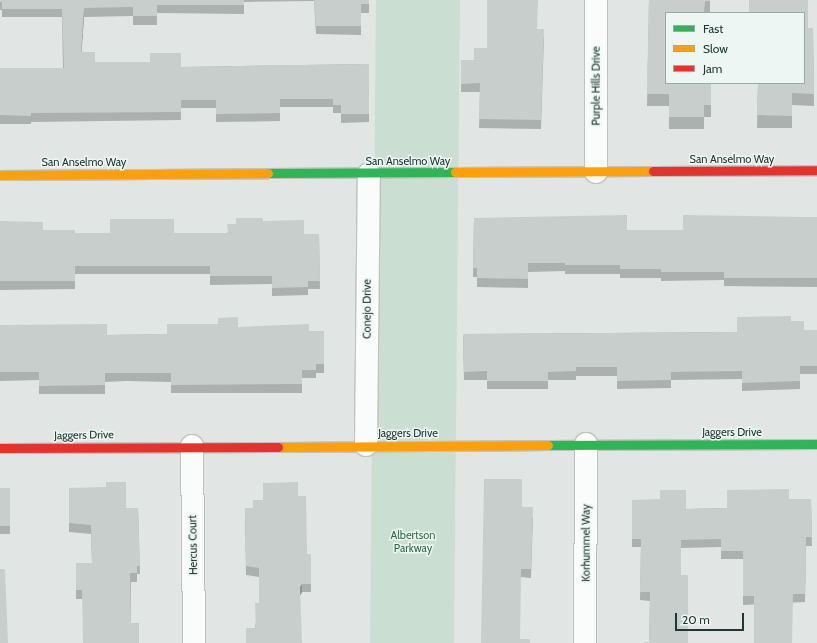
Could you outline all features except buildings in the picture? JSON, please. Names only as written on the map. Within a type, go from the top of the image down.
[{"type":"street","name":"Purple Hills Drive","points":[[596,0],[596,172]]},
{"type":"street","name":"San Anselmo Way","points":[[0,175],[369,174],[817,170]]},
{"type":"street","name":"Conejo Drive","points":[[366,445],[369,174]]},
{"type":"street","name":"Korhummel Way","points":[[585,643],[586,444]]},
{"type":"street","name":"Jaggers Drive","points":[[0,448],[366,445],[817,444]]},
{"type":"street","name":"Hercus Court","points":[[192,446],[194,643]]},
{"type":"green space","name":"Albertson Parkway","points":[[376,0],[460,0],[454,643],[370,643]]},
{"type":"traffic: fast","points":[[268,173],[455,172]]},
{"type":"traffic: fast","points":[[548,445],[817,444]]},
{"type":"traffic: slow","points":[[455,172],[653,171]]},
{"type":"traffic: slow","points":[[0,175],[268,173]]},
{"type":"traffic: slow","points":[[278,447],[548,445]]},
{"type":"traffic: jam","points":[[653,171],[817,170]]},
{"type":"traffic: jam","points":[[0,448],[278,447]]}]
